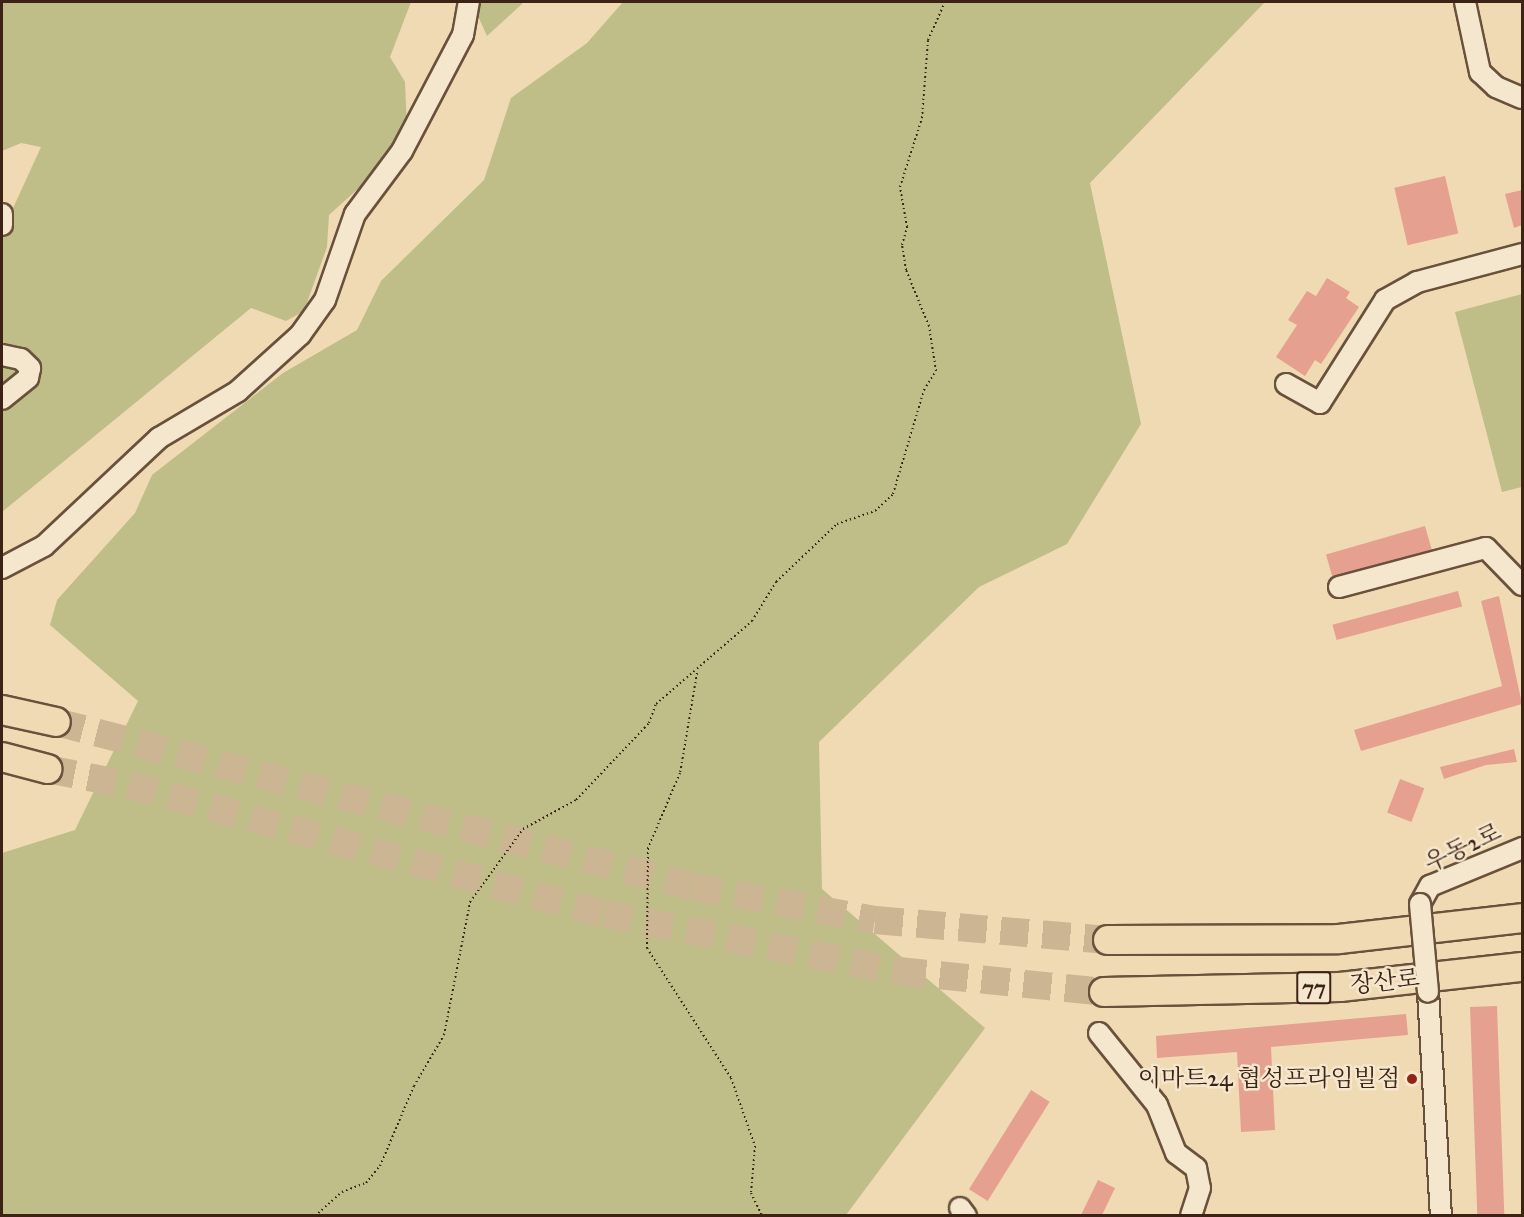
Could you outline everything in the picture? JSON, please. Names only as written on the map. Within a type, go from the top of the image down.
[{"type":"highway","points":[[2,710],[56,722]]},
{"type":"highway","points":[[2,756],[47,769]]},
{"type":"highway","name":"장산로","points":[[1108,940],[1339,939],[1522,918]]},
{"type":"highway","name":"장산로","points":[[1104,992],[1340,987],[1522,967]]},
{"type":"street","points":[[2,568],[44,546],[159,438],[238,391],[300,335],[325,300],[355,214],[411,136],[463,34],[469,2]]},
{"type":"street","points":[[1465,2],[1480,72],[1496,87],[1522,98]]},
{"type":"street","points":[[2,214],[2,225]]},
{"type":"street","points":[[1286,384],[1320,403],[1385,300],[1417,282],[1522,254]]},
{"type":"street","points":[[2,355],[21,359],[30,368],[28,378],[2,399]]},
{"type":"street","points":[[1338,587],[1486,548],[1522,585]]},
{"type":"street","name":"우동2로","points":[[1442,1215],[1420,904],[1430,886],[1522,848]]},
{"type":"street","points":[[1099,1033],[1157,1105],[1176,1153],[1196,1168],[1200,1188],[1191,1215]]},
{"type":"path","points":[[315,1215],[342,1192],[366,1184],[380,1166],[414,1086],[444,1035],[470,902],[523,829],[576,800],[648,723],[657,704],[697,672],[752,621],[776,582],[837,524],[875,511],[893,494],[924,390],[936,371],[929,326],[906,270],[902,245],[907,227],[900,187],[922,118],[928,40],[945,2]]},
{"type":"path","points":[[697,672],[680,773],[648,848],[647,948],[731,1078],[755,1146],[751,1193],[762,1215]]},
{"type":"shaded area","points":[[2,2],[411,2],[390,57],[405,82],[407,129],[372,176],[329,215],[327,247],[304,311],[286,321],[251,308],[2,512],[2,232],[41,147],[21,143],[2,151]]},
{"type":"shaded area","points":[[481,2],[522,2],[522,4],[487,36],[478,16]]},
{"type":"shaded area","points":[[623,2],[1265,2],[1090,183],[1141,424],[1067,544],[979,587],[819,742],[822,889],[985,1028],[846,1215],[2,1215],[2,853],[75,830],[138,701],[50,625],[57,600],[135,513],[152,475],[283,373],[357,330],[381,281],[484,180],[511,98],[587,43]]},
{"type":"shaded area","points":[[1522,294],[1522,487],[1502,492],[1455,312]]},
{"type":"building","points":[[1445,176],[1458,233],[1408,245],[1394,188]]},
{"type":"building","points":[[1522,190],[1522,225],[1514,228],[1505,194]]},
{"type":"building","points":[[1327,278],[1350,292],[1346,298],[1359,307],[1321,364],[1315,360],[1305,376],[1276,357],[1297,325],[1288,320],[1307,291],[1316,296]]},
{"type":"building","points":[[1425,526],[1432,550],[1333,578],[1326,554]]},
{"type":"building","points":[[1458,591],[1462,606],[1337,640],[1332,625]]},
{"type":"building","points":[[1499,596],[1522,704],[1361,751],[1354,730],[1502,686],[1481,601]]},
{"type":"building","points":[[1514,749],[1517,762],[1486,765],[1444,779],[1440,767]]},
{"type":"building","points":[[1400,779],[1424,788],[1411,822],[1387,813]]},
{"type":"building","points":[[1497,1006],[1504,1215],[1477,1216],[1470,1007]]},
{"type":"building","points":[[1406,1014],[1408,1035],[1271,1047],[1275,1130],[1241,1132],[1237,1052],[1157,1058],[1156,1036]]},
{"type":"building","points":[[1031,1090],[1050,1102],[988,1201],[969,1189]]},
{"type":"building","points":[[1098,1180],[1115,1188],[1102,1215],[1081,1215]]},
{"type":"tunnel","points":[[56,722],[694,887],[875,920],[1108,940]]},
{"type":"tunnel","points":[[47,769],[129,785],[604,914],[898,971],[1104,992]]},
{"type":"place","name":"이마트24 협성프라임빌점","points":[[1412,1079]]}]
